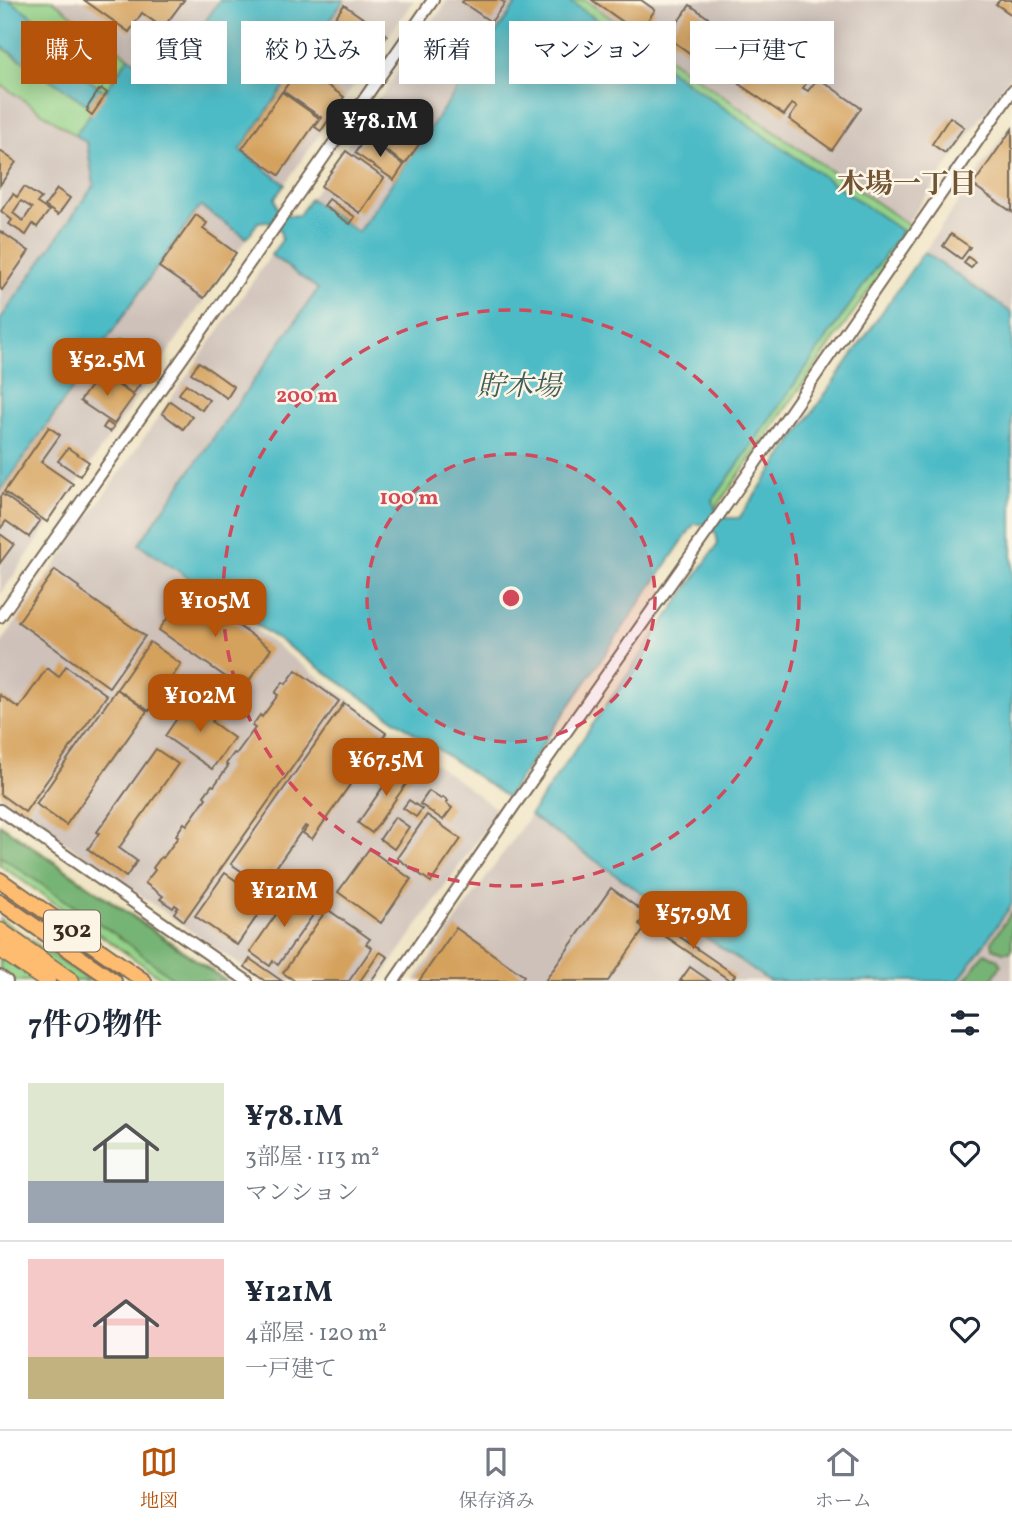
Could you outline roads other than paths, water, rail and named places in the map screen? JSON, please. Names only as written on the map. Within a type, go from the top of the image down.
[{"type":"highway","name":"302","points":[[0,880],[144,981]]},
{"type":"highway","name":"302","points":[[0,902],[114,981]]},
{"type":"highway","points":[[0,931],[71,981]]},
{"type":"highway","points":[[0,950],[47,981]]},
{"type":"street","points":[[0,617],[433,0]]},
{"type":"street","points":[[394,981],[1012,91]]},
{"type":"street","points":[[0,810],[247,981]]},
{"type":"street","points":[[0,976],[7,981]]},
{"type":"water","name":"貯木場","points":[[0,0],[9,0],[39,21],[21,21],[21,59],[0,45]]},
{"type":"water","name":"貯木場","points":[[220,0],[344,0],[329,21],[241,21],[241,84],[286,84],[240,150],[285,184],[275,198],[277,207],[290,216],[299,215],[310,199],[358,232],[461,84],[495,84],[495,35],[519,0],[568,0],[598,21],[509,21],[509,84],[676,84],[676,75],[902,231],[713,500],[715,509],[727,518],[739,518],[924,252],[1012,313],[1012,904],[958,981],[769,981],[530,815],[718,544],[716,533],[703,524],[694,524],[507,797],[139,544],[318,289],[271,255],[282,240],[280,230],[267,221],[258,222],[247,238],[200,206],[0,492],[0,320],[94,185],[87,143],[75,135],[94,109],[57,84],[95,84],[105,91],[110,84],[117,84],[117,74],[129,57],[131,84],[227,84],[227,21],[205,21]]},
{"type":"district","name":"木場一丁目","points":[[907,185]]}]
